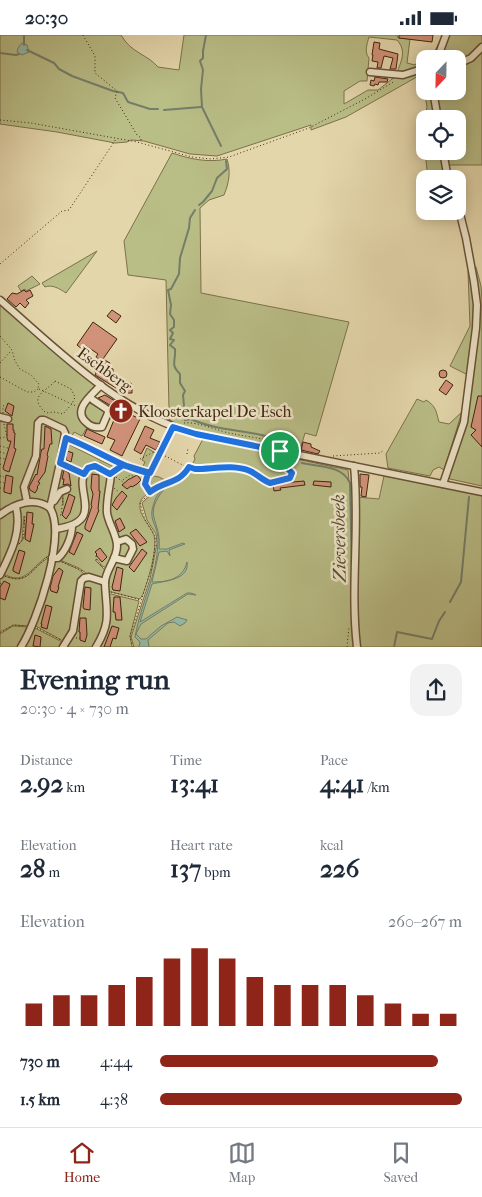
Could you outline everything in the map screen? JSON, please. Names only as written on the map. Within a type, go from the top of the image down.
[{"type":"street","points":[[440,50],[446,35]]},
{"type":"street","points":[[466,60],[482,47]]},
{"type":"street","points":[[370,72],[403,75],[416,71]]},
{"type":"street","points":[[443,484],[464,423],[476,328],[476,305],[471,262],[462,220]]},
{"type":"street","name":"Eschberg","points":[[0,300],[75,366],[143,412],[173,427],[196,434],[281,449],[354,466],[482,491]]},
{"type":"street","points":[[90,397],[108,410],[103,425],[99,427],[88,425],[81,417],[81,409],[90,397],[101,385]]},
{"type":"street","points":[[0,417],[8,419]]},
{"type":"street","points":[[20,647],[28,635],[36,616],[54,557],[56,529],[51,505],[60,463],[64,431],[47,421],[41,420],[38,425],[37,449],[24,487],[27,502]]},
{"type":"street","points":[[79,443],[123,465],[150,473],[173,427]]},
{"type":"street","points":[[60,463],[84,474]]},
{"type":"street","points":[[96,647],[108,617],[105,582],[114,558],[117,543],[109,525],[107,511],[110,475],[123,465]]},
{"type":"street","points":[[56,529],[72,526],[80,520],[85,510],[84,474],[88,468],[95,466],[110,475]]},
{"type":"street","points":[[354,466],[355,619],[357,647]]},
{"type":"street","points":[[51,505],[60,492],[67,489]]},
{"type":"street","points":[[1,513],[27,502],[39,501],[51,505]]},
{"type":"street","points":[[0,574],[17,534],[18,520],[16,507]]},
{"type":"street","points":[[54,557],[70,538],[72,526]]},
{"type":"street","points":[[114,558],[128,561],[133,549],[132,544],[126,539],[117,543]]},
{"type":"street","points":[[63,647],[72,631],[81,581],[89,577],[105,582]]},
{"type":"path","points":[[83,35],[95,56],[95,73],[117,91],[115,98],[137,135],[142,138],[141,143]]},
{"type":"path","points":[[0,120],[31,123],[141,143],[196,158],[229,157],[282,139],[326,120],[365,99],[403,75]]},
{"type":"path","points":[[0,264],[62,211],[69,210],[116,139]]},
{"type":"path","points":[[0,336],[12,350],[15,361],[20,369],[31,375],[39,384],[38,389]]},
{"type":"path","points":[[0,363],[12,350]]},
{"type":"path","points":[[0,377],[27,392],[34,392],[38,389],[43,390],[81,409]]},
{"type":"path","points":[[55,381],[71,389],[75,397],[72,404],[63,414],[46,413],[38,400],[39,394],[43,390],[55,381]]},
{"type":"path","points":[[140,459],[153,452],[195,469],[234,467],[251,471],[270,483],[291,477],[290,470],[282,463],[281,449],[272,441],[218,431],[192,423],[180,424]]},
{"type":"path","points":[[0,438],[6,437]]},
{"type":"path","points":[[0,446],[8,448]]},
{"type":"path","points":[[187,454],[188,448]]},
{"type":"path","points":[[337,459],[329,457],[380,453],[384,450]]},
{"type":"path","points":[[0,452],[6,454],[4,459],[0,458]]},
{"type":"path","points":[[0,464],[4,465]]},
{"type":"path","points":[[133,647],[130,637],[152,567],[155,546],[155,536],[145,520],[140,506],[141,501],[158,485],[176,481],[184,475],[189,467]]},
{"type":"path","points":[[148,473],[145,484],[150,492]]},
{"type":"path","points":[[110,475],[123,481],[130,475],[133,476]]},
{"type":"path","points":[[0,476],[4,477]]},
{"type":"path","points":[[175,477],[176,481]]},
{"type":"path","points":[[0,482],[4,483]]},
{"type":"path","points":[[62,501],[66,502]]},
{"type":"path","points":[[57,516],[62,514]]},
{"type":"path","points":[[96,556],[95,558],[108,570]]},
{"type":"path","points":[[0,574],[12,579],[22,579],[46,557],[54,557],[81,570],[89,577]]},
{"type":"path","points":[[106,591],[141,600]]},
{"type":"path","points":[[348,647],[349,625],[351,620],[355,619]]},
{"type":"green space","points":[[0,35],[121,35],[129,46],[158,67],[179,70],[184,35],[397,35],[398,38],[410,39],[407,63],[416,64],[416,68],[397,73],[402,48],[397,40],[369,37],[366,48],[369,58],[367,81],[360,81],[344,91],[344,104],[368,90],[378,90],[396,76],[416,72],[416,77],[346,117],[311,130],[311,125],[217,156],[190,154],[144,141],[131,140],[115,143],[0,124]]},
{"type":"green space","points":[[448,35],[482,35],[482,45],[466,59],[466,50],[443,50]]},
{"type":"green space","points":[[441,39],[439,50],[436,50]]},
{"type":"green space","points":[[482,49],[482,165],[447,166],[446,160],[466,160],[466,110],[439,110],[437,100],[466,100],[466,60]]},
{"type":"green space","points":[[426,100],[432,100],[434,110],[426,110]]},
{"type":"green space","points":[[172,153],[199,160],[227,159],[228,163],[229,177],[224,195],[209,200],[200,208],[201,293],[349,322],[316,436],[305,433],[300,450],[202,432],[178,426],[166,417],[169,409],[166,280],[128,275],[124,241]]},
{"type":"green space","points":[[426,160],[443,160],[444,170],[427,170]]},
{"type":"green space","points":[[97,251],[66,293],[53,287],[45,287],[42,283]]},
{"type":"green space","points":[[469,267],[476,267],[481,286],[482,300],[482,486],[450,479],[449,477],[464,428],[472,377],[450,366],[470,326]]},
{"type":"green space","points":[[32,276],[40,284],[26,291],[25,289],[21,291],[18,286]]},
{"type":"green space","points":[[0,305],[95,386],[87,404],[98,406],[106,413],[98,425],[89,424],[82,436],[74,432],[68,444],[114,467],[117,465],[111,471],[88,464],[84,471],[62,463],[66,433],[40,419],[34,455],[25,483],[25,499],[4,510],[0,509]]},
{"type":"green space","points":[[417,399],[424,402],[426,400],[432,404],[439,422],[449,424],[462,412],[444,470],[439,467],[433,470],[430,476],[388,468],[386,454]]},
{"type":"green space","points":[[42,421],[63,430],[51,502],[47,504],[30,500],[26,484],[34,466],[39,425]]},
{"type":"green space","points":[[203,439],[348,470],[349,481],[357,497],[379,499],[384,476],[482,494],[482,647],[134,647],[131,637],[150,579],[157,543],[156,534],[147,520],[142,503],[160,486],[174,483],[186,475]]},
{"type":"green space","points":[[147,448],[157,454],[146,469],[142,468],[145,462],[142,460]]},
{"type":"green space","points":[[61,466],[81,474],[84,506],[78,520],[60,526],[55,518],[54,509],[62,493],[63,505],[63,491],[55,498]]},
{"type":"green space","points":[[95,467],[109,478],[106,499],[116,547],[107,568],[102,566],[97,559],[95,560],[106,571],[103,578],[90,576],[79,568],[60,560],[74,526],[81,521],[86,472]]},
{"type":"green space","points":[[124,468],[145,475],[145,483],[149,492],[141,500],[140,509],[155,540],[151,567],[140,599],[107,591],[107,579],[115,560],[124,563],[133,544],[120,540],[112,524],[109,507],[110,492],[115,474]]},
{"type":"green space","points":[[147,475],[159,477],[168,482],[158,485],[151,490],[146,484]]},
{"type":"green space","points":[[33,503],[49,509],[54,522],[50,555],[23,577],[10,577],[2,573],[10,562],[14,546],[19,544],[16,543],[21,507]],"holes":[[[24,516],[25,534],[22,541]]]},
{"type":"green space","points":[[11,511],[16,514],[13,537],[0,572],[0,516]]},
{"type":"green space","points":[[70,528],[61,554],[55,556],[57,532]]},
{"type":"green space","points":[[124,540],[131,545],[128,559],[118,558],[118,544]]},
{"type":"green space","points":[[50,557],[31,626],[14,625],[0,632],[0,578],[2,575],[19,579],[29,575],[43,561]]},
{"type":"green space","points":[[58,560],[78,569],[87,576],[85,576],[73,623],[63,641],[34,625],[53,561]]},
{"type":"green space","points":[[87,579],[103,583],[105,622],[94,647],[64,647],[67,642],[81,584]]},
{"type":"green space","points":[[107,593],[139,601],[130,636],[132,647],[98,647],[110,616]]},
{"type":"green space","points":[[13,626],[28,627],[19,647],[0,647],[0,634]]},
{"type":"green space","points":[[34,628],[64,643],[61,647],[22,647]]},
{"type":"shaded area","points":[[22,43],[27,45],[29,52],[22,55],[17,52]]},
{"type":"shaded area","points":[[165,488],[154,506],[153,512],[158,531],[159,549],[167,549],[185,544],[169,550],[170,556],[167,551],[159,552],[152,582],[169,580],[152,584],[140,622],[187,593],[196,595],[188,594],[141,624],[136,634],[141,639],[146,639],[161,626],[177,617],[187,620],[180,626],[174,622],[168,623],[148,640],[149,647],[139,647],[140,642],[135,637],[157,554],[158,537],[152,519],[152,509],[157,496]]},
{"type":"shaded area","points":[[187,562],[187,568],[180,576],[169,580],[182,572]]},
{"type":"building","points":[[399,35],[433,35],[432,42],[399,38]]},
{"type":"building","points":[[374,42],[380,43],[379,49],[398,54],[396,69],[390,69],[393,58],[384,56],[381,68],[377,68],[378,62],[372,61]]},
{"type":"building","points":[[375,77],[388,79],[387,82],[379,82],[378,85],[370,85],[371,80],[374,81]]},
{"type":"building","points":[[24,290],[26,292],[30,290],[33,296],[26,300],[29,303],[25,308],[20,303],[16,307],[7,299],[12,293],[17,294]]},
{"type":"building","points":[[112,310],[121,316],[116,323],[107,316]]},
{"type":"building","points":[[93,322],[117,339],[103,359],[110,363],[113,374],[121,379],[116,388],[95,375],[94,371],[101,361],[96,357],[98,354],[85,345],[82,349],[77,345]]},
{"type":"building","points":[[443,370],[447,374],[443,378],[439,374]]},
{"type":"building","points":[[123,379],[132,384],[132,393],[126,393],[126,386],[121,383]]},
{"type":"building","points":[[446,380],[453,385],[446,395],[439,390]]},
{"type":"building","points":[[105,395],[125,407],[123,411],[140,419],[122,456],[110,450],[115,440],[107,437],[118,410],[98,398]]},
{"type":"building","points":[[478,396],[482,396],[482,447],[471,435],[476,430],[471,427]]},
{"type":"building","points":[[8,403],[14,406],[12,416],[5,411]]},
{"type":"building","points":[[7,424],[13,424],[15,433],[14,448],[16,449],[9,472],[3,468],[11,441],[8,441],[7,438]]},
{"type":"building","points":[[45,426],[51,429],[52,444],[50,444],[47,455],[45,472],[38,482],[40,483],[35,493],[29,487],[37,475],[41,452],[44,449]]},
{"type":"building","points":[[145,426],[154,430],[150,438],[160,442],[156,450],[146,445],[141,454],[134,450]]},
{"type":"building","points":[[87,429],[105,437],[102,444],[84,436]]},
{"type":"building","points":[[303,442],[311,444],[311,447],[320,451],[318,454],[301,450]]},
{"type":"building","points":[[67,451],[73,453],[71,462],[66,460]]},
{"type":"building","points":[[64,470],[69,473],[71,486],[68,484],[63,485]]},
{"type":"building","points":[[92,474],[99,475],[100,491],[99,510],[90,532],[85,529],[85,526],[92,506]]},
{"type":"building","points":[[360,474],[369,475],[366,497],[361,496]]},
{"type":"building","points":[[6,475],[13,477],[11,494],[4,492]]},
{"type":"building","points":[[137,475],[141,480],[137,484],[127,489],[122,485],[129,479]]},
{"type":"building","points":[[304,481],[305,485],[280,488],[281,490],[274,491],[273,484]]},
{"type":"building","points":[[314,481],[331,482],[331,487],[313,485]]},
{"type":"building","points":[[122,491],[127,496],[117,510],[112,505]]},
{"type":"building","points":[[69,494],[75,497],[66,519],[62,515]]},
{"type":"building","points":[[27,512],[33,513],[32,524],[34,524],[30,542],[25,539]]},
{"type":"building","points":[[120,518],[125,528],[119,532],[115,521]]},
{"type":"building","points":[[136,529],[147,542],[140,546],[130,533]]},
{"type":"building","points":[[77,532],[83,535],[74,555],[69,552]]},
{"type":"building","points":[[100,548],[107,557],[102,562],[95,552]]},
{"type":"building","points":[[142,549],[147,553],[134,572],[129,567]]},
{"type":"building","points":[[19,550],[25,552],[19,574],[13,571],[13,569]]},
{"type":"building","points":[[117,567],[123,569],[120,591],[113,590],[112,587]]},
{"type":"building","points":[[59,568],[63,571],[57,593],[51,591],[50,588],[53,576]]},
{"type":"building","points":[[4,581],[10,584],[5,600],[0,598],[0,587]]},
{"type":"building","points":[[85,587],[91,588],[90,610],[83,607]]},
{"type":"building","points":[[114,597],[120,597],[122,620],[116,620],[115,612],[113,612]]},
{"type":"building","points":[[46,605],[52,607],[47,629],[41,627]]},
{"type":"building","points":[[80,618],[86,618],[87,635],[85,642],[80,640]]},
{"type":"building","points":[[112,626],[119,628],[116,639],[113,638],[110,647],[104,647]]},
{"type":"building","points":[[35,635],[41,637],[40,647],[33,646]]},
{"type":"waterway","points":[[24,35],[24,45]]},
{"type":"waterway","name":"Zieversbeek","points":[[206,35],[203,58],[200,61],[203,70],[202,107],[221,146]]},
{"type":"waterway","points":[[27,50],[54,63],[59,69],[72,76],[123,93],[128,102],[150,109],[158,109]]},
{"type":"waterway","points":[[0,53],[19,54]]},
{"type":"waterway","points":[[164,110],[201,107]]},
{"type":"waterway","name":"Zieversbeek","points":[[199,205],[212,191],[217,178],[227,169],[226,161]]},
{"type":"waterway","name":"Zieversbeek","points":[[184,406],[183,395],[185,391],[180,383],[180,374],[174,365],[175,349],[170,345],[174,340],[170,339],[173,333],[170,330],[174,327],[174,320],[170,314],[171,305],[168,290],[171,289],[179,274],[180,258],[190,218],[195,210]]},
{"type":"waterway","name":"Zieversbeek","points":[[185,420],[191,419],[214,427],[261,435],[283,442]]},
{"type":"waterway","name":"Zieversbeek","points":[[302,463],[336,470],[342,473],[350,483],[352,575]]},
{"type":"waterway","points":[[450,602],[461,582],[469,497]]},
{"type":"waterway","points":[[394,647],[397,632],[432,639],[439,621],[445,612]]},
{"type":"place","name":"Kloosterkapel De Esch","points":[[121,411]]},
{"type":"route","points":[[280,451],[196,434],[173,427],[150,473],[123,465],[110,474],[101,468],[90,466],[84,474],[60,463],[64,439],[66,438],[79,443],[99,453],[123,465],[129,468],[148,473],[145,484],[150,492],[158,485],[176,481],[184,475],[189,467],[195,469],[234,467],[251,471],[270,483],[290,478],[292,473],[282,463],[280,451]]}]
